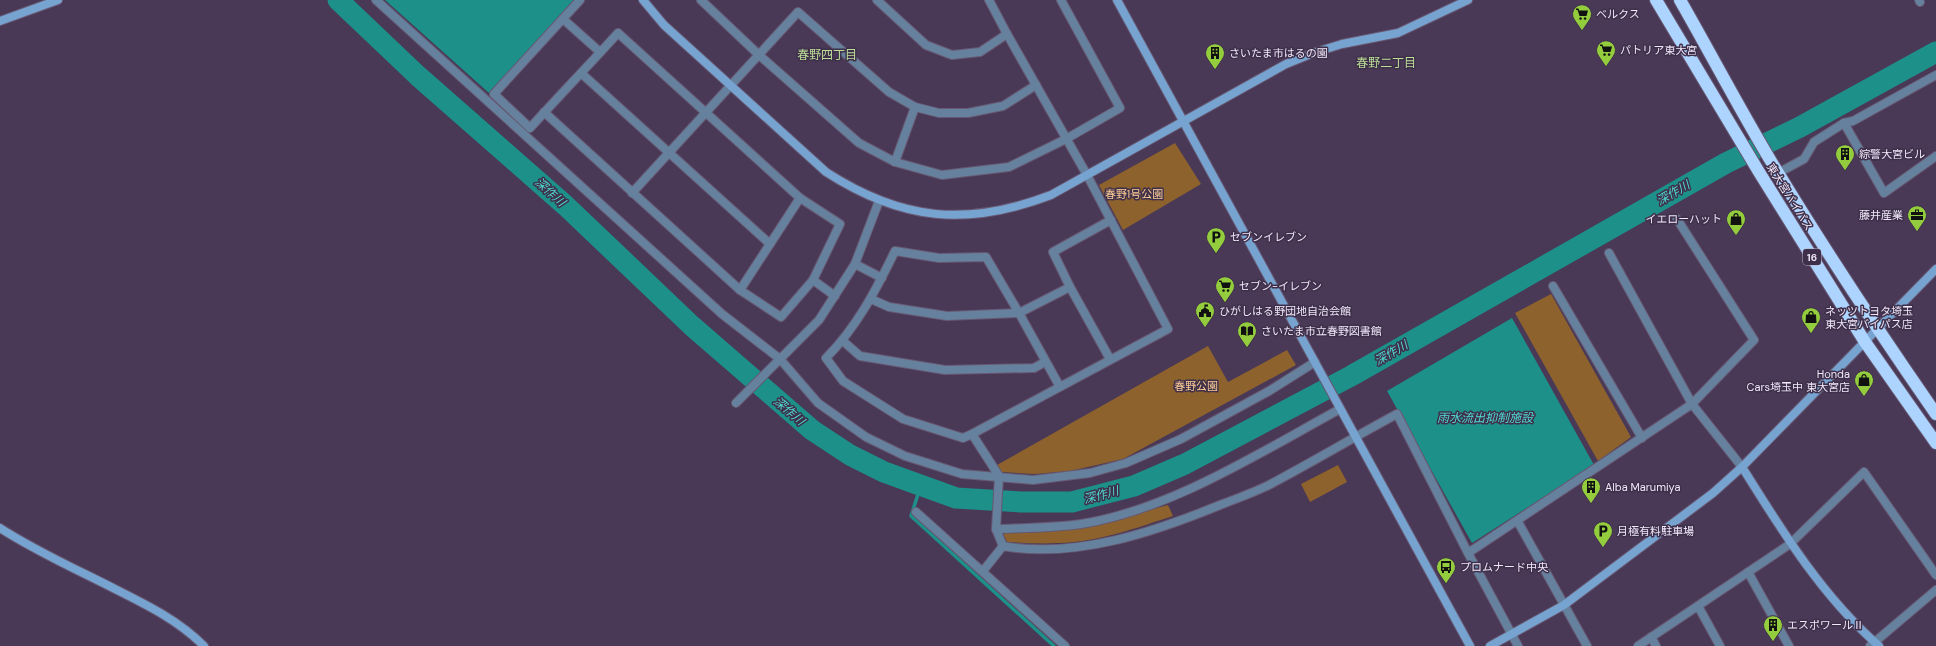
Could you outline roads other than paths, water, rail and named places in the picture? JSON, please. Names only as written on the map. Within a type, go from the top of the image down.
[{"type":"highway","name":"東大宮バイパス","points":[[1656,0],[1739,140],[1865,342],[1936,442]]},
{"type":"highway","name":"東大宮バイパス","points":[[1680,0],[1776,169],[1877,329],[1936,414]]},
{"type":"street","points":[[0,21],[58,0]]},
{"type":"street","points":[[376,0],[722,314],[780,359],[818,403],[866,437],[905,456],[962,474],[1033,480],[1090,473],[1126,463],[1188,435],[1316,365]]},
{"type":"street","points":[[544,112],[740,290],[781,317],[813,280],[840,224],[800,198],[705,114],[618,33],[582,73],[544,112],[530,128],[494,94],[580,0]]},
{"type":"street","points":[[642,0],[664,26],[826,172],[851,188],[880,201],[901,208],[926,213],[951,214],[995,212],[1025,205],[1051,194],[1087,175],[1300,59],[1342,44],[1398,33],[1468,0]]},
{"type":"street","points":[[701,0],[759,55],[859,143],[895,162],[942,175],[1008,167],[1066,139],[1120,108],[1061,0]]},
{"type":"street","points":[[877,0],[926,45],[952,55],[980,52],[1007,34]]},
{"type":"street","points":[[989,0],[1087,175],[1168,329],[1110,359],[1060,387],[963,438],[903,418],[843,381],[826,358],[843,341],[871,299],[895,251],[939,258],[986,257],[1060,387]]},
{"type":"street","points":[[1116,0],[1470,646]]},
{"type":"street","points":[[632,193],[798,12],[889,92],[915,107],[939,113],[968,113],[1003,106],[1036,85]]},
{"type":"street","points":[[563,18],[600,52]]},
{"type":"street","points":[[582,73],[770,244]]},
{"type":"street","points":[[1776,169],[1804,160],[1814,142],[1844,123],[1852,121],[1936,75]]},
{"type":"street","points":[[895,162],[915,107]]},
{"type":"street","points":[[1844,123],[1884,193],[1936,156]]},
{"type":"street","points":[[740,290],[800,198]]},
{"type":"street","points":[[736,403],[819,320],[855,264],[880,201]]},
{"type":"street","points":[[1468,554],[1518,522],[1692,404],[1754,340],[1677,219]]},
{"type":"street","points":[[1110,359],[1070,287],[1053,252],[1111,220]]},
{"type":"street","points":[[1609,253],[1692,404],[1742,467],[1790,544],[1830,594],[1874,645],[1936,590]]},
{"type":"street","points":[[855,264],[882,278]]},
{"type":"street","points":[[1490,646],[1564,604],[1713,494],[1742,467],[1936,269]]},
{"type":"street","points":[[813,280],[835,296]]},
{"type":"street","points":[[1553,286],[1642,438]]},
{"type":"street","points":[[871,299],[889,307],[947,316],[1019,313],[1070,287]]},
{"type":"street","points":[[843,341],[860,356],[945,370],[1034,368],[1045,362]]},
{"type":"street","points":[[996,529],[1042,528],[1082,524],[1134,511],[1179,495],[1339,407]]},
{"type":"street","points":[[1003,546],[1026,550],[1067,548],[1129,537],[1183,520],[1266,486],[1397,414],[1468,554],[1518,646]]},
{"type":"street","points":[[972,434],[999,476],[996,529],[1003,546]]},
{"type":"street","points":[[1638,646],[1790,544],[1864,472],[1936,575]]},
{"type":"street","points":[[916,512],[983,571],[1064,646]]},
{"type":"street","points":[[1518,522],[1586,646]]},
{"type":"street","points":[[0,528],[45,553],[170,617],[190,632],[204,646]]},
{"type":"street","points":[[983,571],[1003,546]]},
{"type":"street","points":[[1748,572],[1789,646]]},
{"type":"street","points":[[1698,606],[1720,646]]},
{"type":"street","points":[[1651,637],[1656,646]]},
{"type":"water","points":[[385,0],[574,0],[489,93]]},
{"type":"water","name":"雨水流出抑制施設","points":[[1512,318],[1594,465],[1472,543],[1387,391]]},
{"type":"waterway","name":"深作川","points":[[338,0],[418,76],[566,206],[692,326],[812,430],[850,455],[884,472],[956,498],[1021,502],[1072,502],[1134,486],[1185,464],[1351,376],[1726,163],[1800,127],[1936,52]]},
{"type":"waterway","points":[[921,485],[911,516],[1054,646]]},
{"type":"place","name":"ベルクス","points":[[1582,31]]},
{"type":"place","name":"パトリア東大宮","points":[[1606,67]]},
{"type":"place","name":"さいたま市はるの園","points":[[1215,70]]},
{"type":"place","name":"綜警大宮ビル","points":[[1845,171]]},
{"type":"place","name":"藤井産業","points":[[1917,232]]},
{"type":"place","name":"イエローハット","points":[[1736,236]]},
{"type":"place","name":"セブンイレブン","points":[[1216,254]]},
{"type":"place","name":"セブン-イレブン","points":[[1225,303]]},
{"type":"place","name":"ひがしはる野団地自治会館","points":[[1205,328]]},
{"type":"place","name":"ネッツトヨタ埼玉 東大宮バイパス店","points":[[1811,334]]},
{"type":"place","name":"さいたま市立春野図書館","points":[[1247,348]]},
{"type":"place","name":"Honda Cars埼玉中 東大宮店","points":[[1864,397]]},
{"type":"place","name":"Alba Marumiya","points":[[1591,504]]},
{"type":"place","name":"月極有料駐車場","points":[[1603,548]]},
{"type":"place","name":"プロムナード中央","points":[[1446,584]]},
{"type":"place","name":"エスポワールⅡ","points":[[1773,642]]},
{"type":"district","name":"春野四丁目","points":[[827,55]]},
{"type":"district","name":"春野二丁目","points":[[1386,63]]},
{"type":"park label","name":"春野1号公園","points":[[1134,194]]},
{"type":"park label","name":"春野公園","points":[[1196,386]]}]
